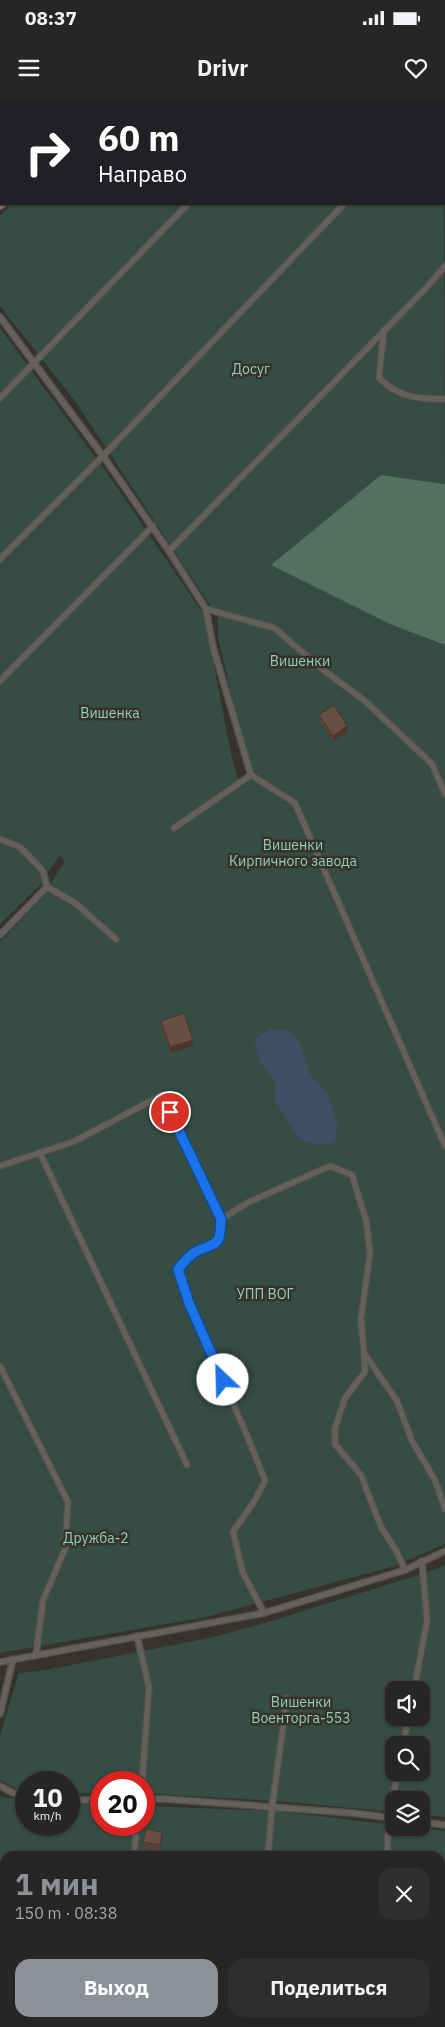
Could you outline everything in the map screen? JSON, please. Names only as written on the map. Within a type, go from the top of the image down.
[{"type":"lane","points":[[0,398],[187,205]]},
{"type":"lane","points":[[0,559],[103,456],[343,205]]},
{"type":"lane","points":[[169,551],[428,286],[445,266]]},
{"type":"lane","points":[[0,317],[153,526],[206,609],[214,646],[250,775],[295,803],[445,1146]]},
{"type":"lane","points":[[384,330],[379,378],[390,389],[418,398],[445,399]]},
{"type":"lane","points":[[0,681],[153,526]]},
{"type":"lane","points":[[206,609],[274,628],[326,672],[365,701],[432,764],[445,794]]},
{"type":"lane","points":[[174,828],[250,775]]},
{"type":"lane","points":[[0,839],[20,847],[43,871],[47,887],[75,904],[116,939]]},
{"type":"lane","points":[[0,935],[47,887]]},
{"type":"lane","points":[[0,1166],[72,1142],[162,1095],[221,1219],[220,1238],[214,1245],[193,1253],[178,1269],[189,1303],[254,1449],[265,1481],[255,1500],[233,1532],[243,1573],[264,1613]]},
{"type":"lane","points":[[40,1153],[187,1465]]},
{"type":"lane","points":[[221,1219],[249,1202],[330,1166],[352,1175],[366,1220],[370,1253],[361,1319],[365,1372],[345,1398],[336,1428],[335,1444],[361,1475],[381,1527],[397,1552],[405,1570]]},
{"type":"lane","points":[[364,1353],[397,1401],[412,1441],[434,1480],[445,1510]]},
{"type":"lane","points":[[0,1366],[68,1502],[65,1549],[43,1600],[36,1655]]},
{"type":"lane","points":[[0,1662],[264,1613],[405,1570],[445,1550]]},
{"type":"lane","points":[[416,1681],[427,1621],[422,1561]]},
{"type":"lane","points":[[138,1636],[149,1687],[143,1771]]},
{"type":"lane","points":[[0,1714],[13,1659]]},
{"type":"lane","points":[[268,1851],[272,1807],[287,1698]]},
{"type":"lane","points":[[0,1786],[15,1794]]},
{"type":"lane","points":[[155,1799],[385,1817]]},
{"type":"lane","points":[[430,1823],[445,1824]]},
{"type":"lane","points":[[134,1851],[136,1836]]},
{"type":"lane","points":[[388,1851],[390,1836]]},
{"type":"green space","points":[[11,205],[444,205],[445,484],[381,475],[392,625],[445,645],[445,1544],[395,1566],[206,1617],[0,1653],[0,942],[42,897],[65,861],[60,855],[39,886],[0,924],[0,328],[112,480],[204,615],[232,758],[240,787],[256,775],[244,753],[218,636],[218,617],[75,401],[0,306],[0,216]]},
{"type":"green space","points":[[381,475],[445,484],[445,645],[392,625],[271,565]]},
{"type":"green space","name":"Вишенки Военторга-553","points":[[445,1565],[445,1817],[430,1816],[430,1791],[385,1791],[385,1811],[276,1801],[155,1794],[155,1771],[90,1771],[90,1793],[80,1793],[80,1771],[15,1771],[15,1789],[0,1780],[0,1735],[19,1673],[46,1670],[209,1638],[265,1623]]},
{"type":"green space","points":[[0,1797],[15,1799],[15,1836],[80,1836],[80,1804],[90,1805],[90,1836],[155,1836],[155,1806],[278,1811],[385,1824],[385,1836],[430,1836],[430,1829],[445,1831],[445,1851],[0,1851]]},
{"type":"water","points":[[269,1029],[289,1030],[300,1043],[310,1074],[328,1093],[338,1124],[335,1143],[314,1145],[300,1140],[274,1100],[275,1082],[260,1061],[254,1040]]},
{"type":"building","points":[[334,705],[347,726],[333,736],[319,715]]},
{"type":"building","points":[[184,1013],[193,1040],[170,1047],[161,1021]]},
{"type":"building","points":[[155,1831],[162,1832],[160,1845],[143,1842],[144,1836],[155,1836]]},
{"type":"route","points":[[170,1112],[221,1219],[220,1238],[214,1245],[193,1253],[178,1269],[189,1303],[223,1380]]},
{"type":"park label","name":"Досуг","points":[[251,369]]},
{"type":"park label","name":"Вишенки","points":[[300,661]]},
{"type":"park label","name":"Вишенка","points":[[110,713]]},
{"type":"park label","name":"Вишенки Кирпичного завода","points":[[293,854]]},
{"type":"park label","name":"УПП ВОГ","points":[[265,1294]]},
{"type":"park label","name":"Дружба-2","points":[[96,1538]]}]
